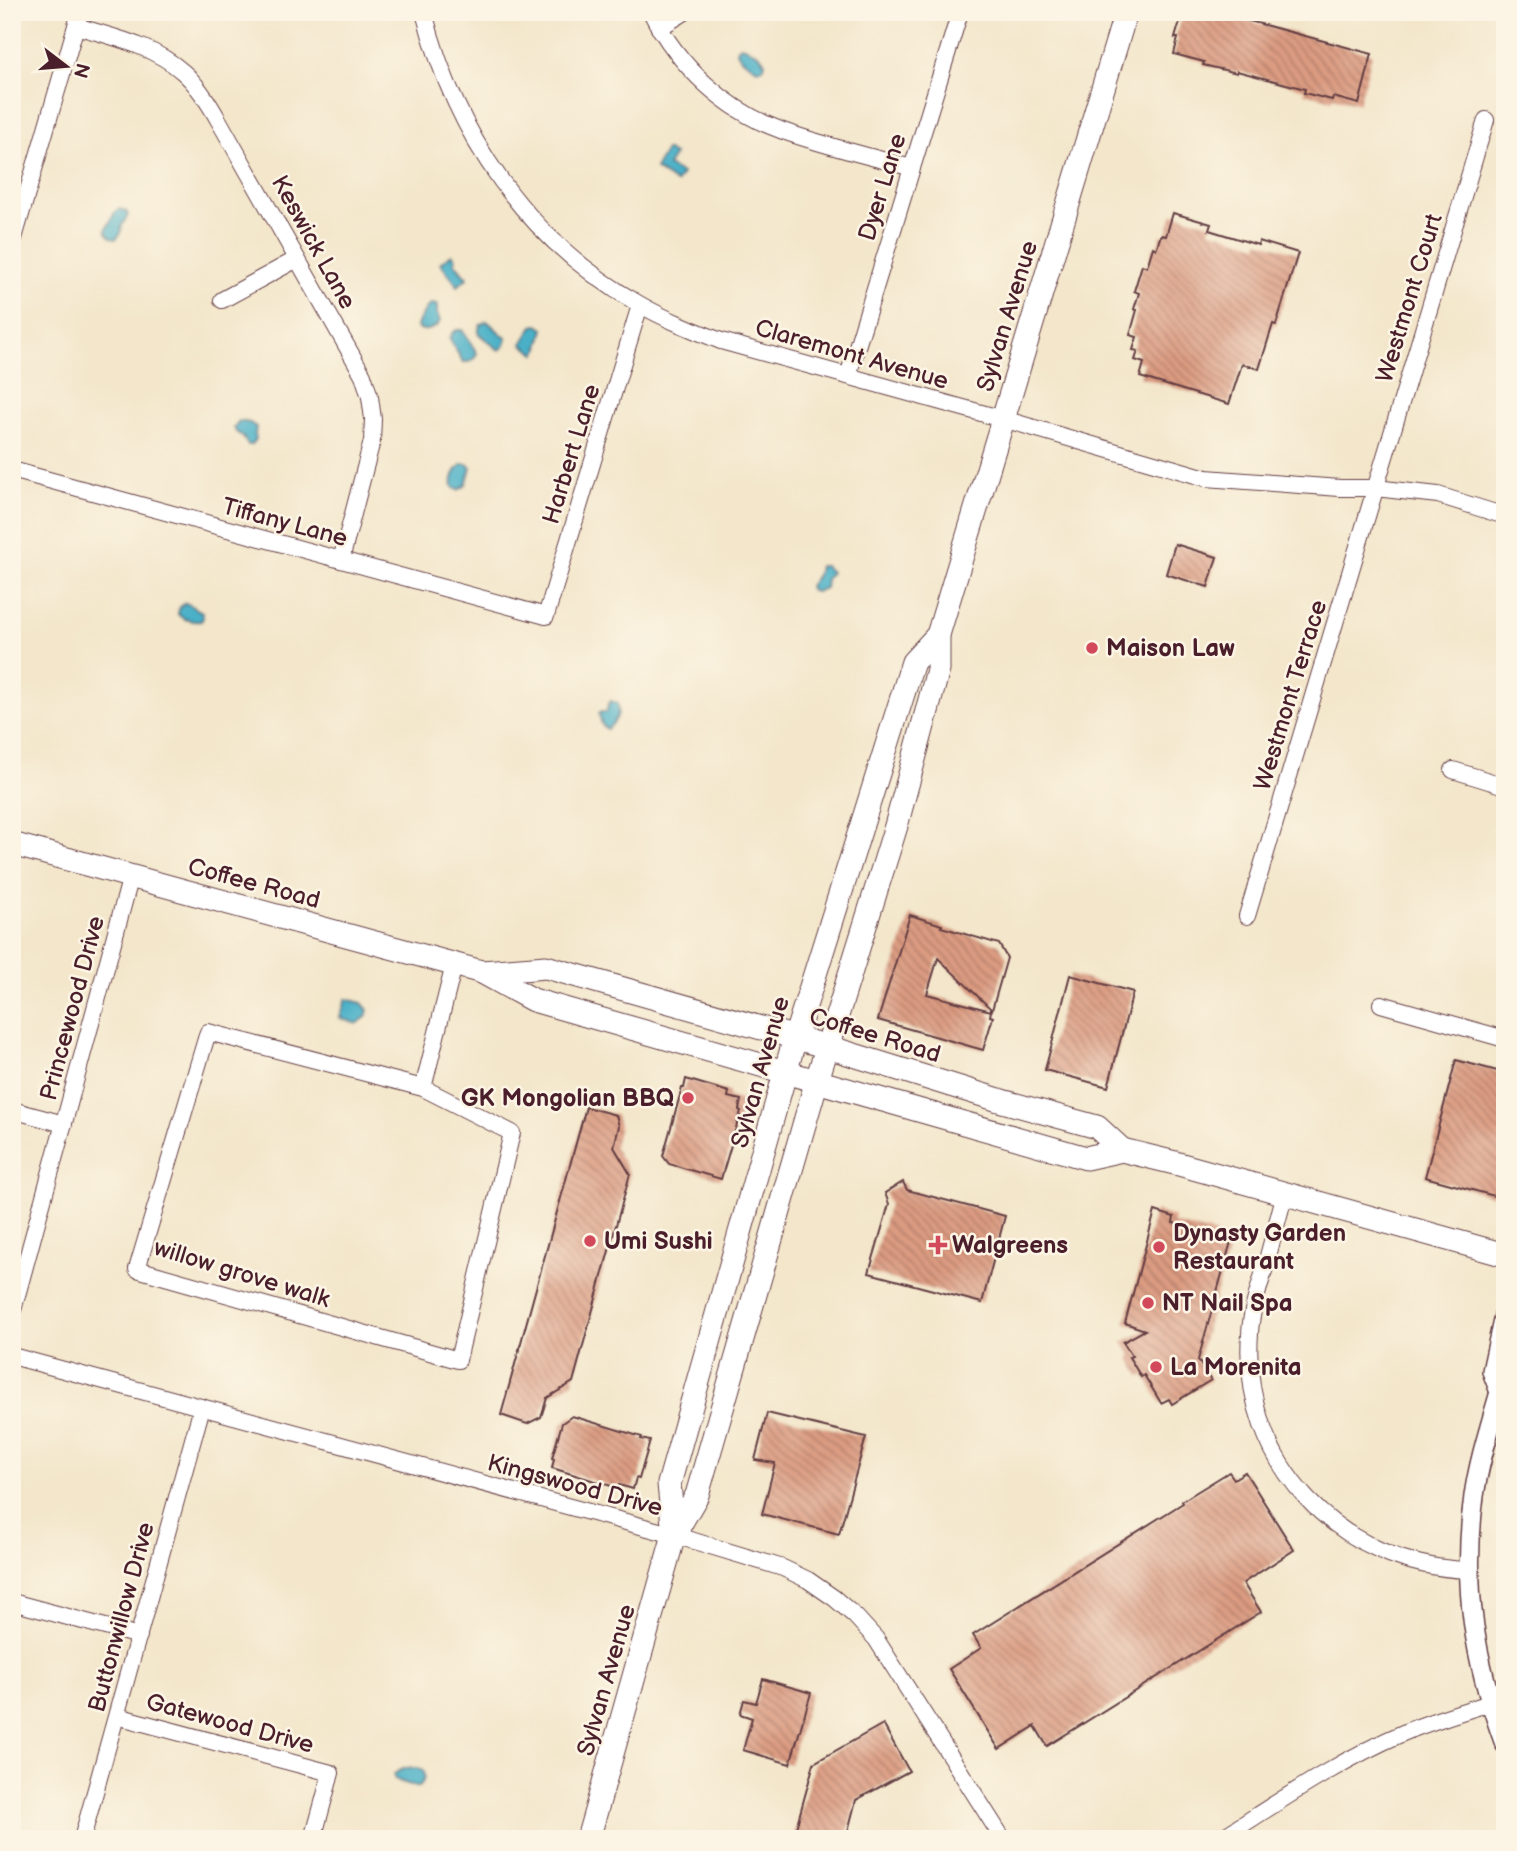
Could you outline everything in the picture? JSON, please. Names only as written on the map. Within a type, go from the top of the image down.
[{"type":"main road","name":"Sylvan Avenue","points":[[588,1839],[674,1535],[696,1496],[817,1080],[896,826],[938,670],[938,635],[1126,12]]},
{"type":"main road","name":"Sylvan Avenue","points":[[674,1535],[669,1484],[795,1038],[913,662],[938,635]]},
{"type":"main road","name":"Coffee Road","points":[[12,844],[482,972],[533,1000],[1086,1158],[1122,1150],[1505,1255]]},
{"type":"main road","name":"Coffee Road","points":[[482,972],[546,967],[1097,1127],[1122,1150]]},
{"type":"street","name":"Claremont Avenue","points":[[424,12],[432,45],[449,90],[472,136],[494,172],[518,203],[579,263],[640,305],[678,324],[721,341],[1206,478],[1285,485],[1375,488],[1438,495],[1505,516]]},
{"type":"street","points":[[651,12],[683,61],[702,82],[749,115],[782,131],[912,168]]},
{"type":"street","points":[[659,27],[685,12]]},
{"type":"street","name":"Dyer Lane","points":[[848,376],[960,12]]},
{"type":"street","points":[[13,240],[78,19]]},
{"type":"street","name":"Keswick Lane","points":[[78,19],[161,56],[183,71],[201,91],[363,375],[370,397],[372,441],[341,560]]},
{"type":"street","name":"Westmont Court","points":[[1375,488],[1486,120]]},
{"type":"street","points":[[222,300],[297,259]]},
{"type":"street","name":"Harbert Lane","points":[[546,616],[640,305]]},
{"type":"street","name":"Tiffany Lane","points":[[12,470],[546,616]]},
{"type":"street","name":"Westmont Terrace","points":[[1247,916],[1375,488]]},
{"type":"street","points":[[1453,770],[1505,786]]},
{"type":"street","name":"Princewood Drive","points":[[12,1314],[131,876]]},
{"type":"street","points":[[423,1088],[454,965]]},
{"type":"street","points":[[1381,1004],[1505,1039]]},
{"type":"street","name":"willow grove walk","points":[[208,1032],[423,1088],[512,1133],[458,1360],[137,1269],[208,1032]]},
{"type":"street","points":[[12,1110],[64,1124]]},
{"type":"street","points":[[1284,1193],[1254,1306],[1250,1332],[1249,1363],[1253,1394],[1261,1423],[1275,1455],[1311,1504],[1334,1524],[1360,1541],[1384,1553],[1417,1564],[1469,1570]]},
{"type":"street","points":[[1505,1311],[1492,1371],[1502,1390],[1482,1455],[1469,1543],[1471,1616],[1479,1664],[1505,1744]]},
{"type":"street","name":"Kingswood Drive","points":[[12,1356],[783,1567],[834,1598],[876,1639],[1003,1839]]},
{"type":"street","name":"Buttonwillow Drive","points":[[82,1839],[202,1407]]},
{"type":"street","points":[[12,1602],[139,1636]]},
{"type":"street","points":[[1220,1839],[1344,1762],[1411,1729],[1490,1703]]},
{"type":"street","name":"Gatewood Drive","points":[[117,1716],[331,1773],[313,1839]]},
{"type":"water","points":[[741,46],[761,57],[765,63],[763,68],[757,69],[741,58],[737,52]]},
{"type":"water","points":[[666,150],[674,155],[668,166],[682,174],[676,183],[655,169]]},
{"type":"water","points":[[119,209],[126,211],[128,215],[121,233],[114,239],[106,230]]},
{"type":"water","points":[[452,254],[456,259],[454,262],[467,278],[458,286],[440,263]]},
{"type":"water","points":[[431,304],[437,305],[440,321],[430,329],[420,329],[417,327],[419,321]]},
{"type":"water","points":[[487,321],[507,339],[504,347],[499,350],[478,333],[480,325]]},
{"type":"water","points":[[538,325],[544,329],[536,354],[522,344],[533,326]]},
{"type":"water","points":[[457,330],[462,330],[477,353],[469,362],[463,362],[449,338]]},
{"type":"water","points":[[239,421],[256,427],[256,439],[252,445],[248,445],[236,432],[234,427]]},
{"type":"water","points":[[462,464],[471,467],[466,485],[458,490],[453,487],[453,480]]},
{"type":"water","points":[[819,566],[825,566],[831,572],[826,579],[825,588],[811,591],[809,586],[817,575]]},
{"type":"water","points":[[186,603],[202,612],[201,621],[188,620],[178,614],[180,607]]},
{"type":"water","points":[[611,701],[617,703],[618,714],[607,729],[602,725],[599,714],[607,712]]},
{"type":"water","points":[[346,999],[362,1003],[368,1010],[366,1017],[357,1024],[340,1018]]},
{"type":"water","points":[[417,1768],[423,1771],[424,1775],[419,1786],[394,1778],[394,1774],[403,1769]]},
{"type":"building","points":[[1185,12],[1216,12],[1372,54],[1359,104],[1304,93],[1305,89],[1203,65],[1204,62],[1174,54],[1178,38],[1175,38]]},
{"type":"building","points":[[1173,213],[1211,224],[1209,230],[1258,245],[1259,241],[1298,253],[1259,369],[1242,364],[1229,404],[1140,377],[1144,363],[1135,360],[1138,351],[1133,350],[1137,337],[1130,335],[1139,293],[1134,291],[1142,265],[1147,267],[1153,247],[1156,249],[1161,235],[1166,236]]},
{"type":"building","points":[[1175,544],[1217,557],[1208,587],[1166,574]]},
{"type":"building","points":[[910,915],[999,944],[1007,958],[992,1010],[938,958],[927,994],[991,1011],[990,1016],[993,1017],[983,1050],[878,1020]]},
{"type":"building","points":[[1070,975],[1133,992],[1108,1087],[1045,1070]]},
{"type":"building","points":[[1456,1060],[1505,1073],[1505,1199],[1425,1177]]},
{"type":"building","points":[[686,1079],[729,1092],[728,1097],[741,1100],[741,1111],[721,1179],[669,1164],[663,1156]]},
{"type":"building","points":[[586,1107],[616,1115],[619,1126],[614,1147],[630,1174],[573,1382],[547,1398],[541,1417],[527,1424],[501,1415]]},
{"type":"building","name":"Walgreens","points":[[903,1182],[907,1190],[1005,1216],[982,1303],[869,1273],[889,1204],[885,1193]]},
{"type":"building","points":[[1155,1211],[1174,1217],[1173,1223],[1232,1238],[1198,1360],[1211,1380],[1172,1404],[1169,1399],[1161,1403],[1144,1375],[1141,1377],[1123,1342],[1145,1330],[1125,1323]]},
{"type":"building","points":[[767,1413],[866,1437],[839,1534],[762,1514],[775,1463],[755,1460]]},
{"type":"building","points":[[572,1416],[650,1441],[639,1479],[636,1478],[633,1489],[619,1485],[618,1488],[552,1468],[552,1458],[562,1423]]},
{"type":"building","points":[[1229,1472],[1234,1479],[1245,1472],[1294,1550],[1243,1583],[1261,1612],[1047,1746],[1035,1726],[999,1749],[949,1669],[981,1648],[973,1635]]},
{"type":"building","points":[[763,1679],[811,1693],[790,1764],[743,1750],[752,1718],[740,1714],[744,1700],[756,1703]]},
{"type":"building","points":[[883,1724],[909,1771],[856,1800],[846,1839],[793,1839],[814,1763]]},
{"type":"place","name":"Maison Law","points":[[1092,648]]},
{"type":"place","name":"GK Mongolian BBQ","points":[[688,1098]]},
{"type":"place","name":"Umi Sushi","points":[[590,1241]]},
{"type":"place","name":"Walgreens","points":[[938,1245]]},
{"type":"place","name":"Dynasty Garden Restaurant","points":[[1159,1247]]},
{"type":"place","name":"NT Nail Spa","points":[[1148,1303]]},
{"type":"place","name":"La Morenita","points":[[1156,1367]]}]
